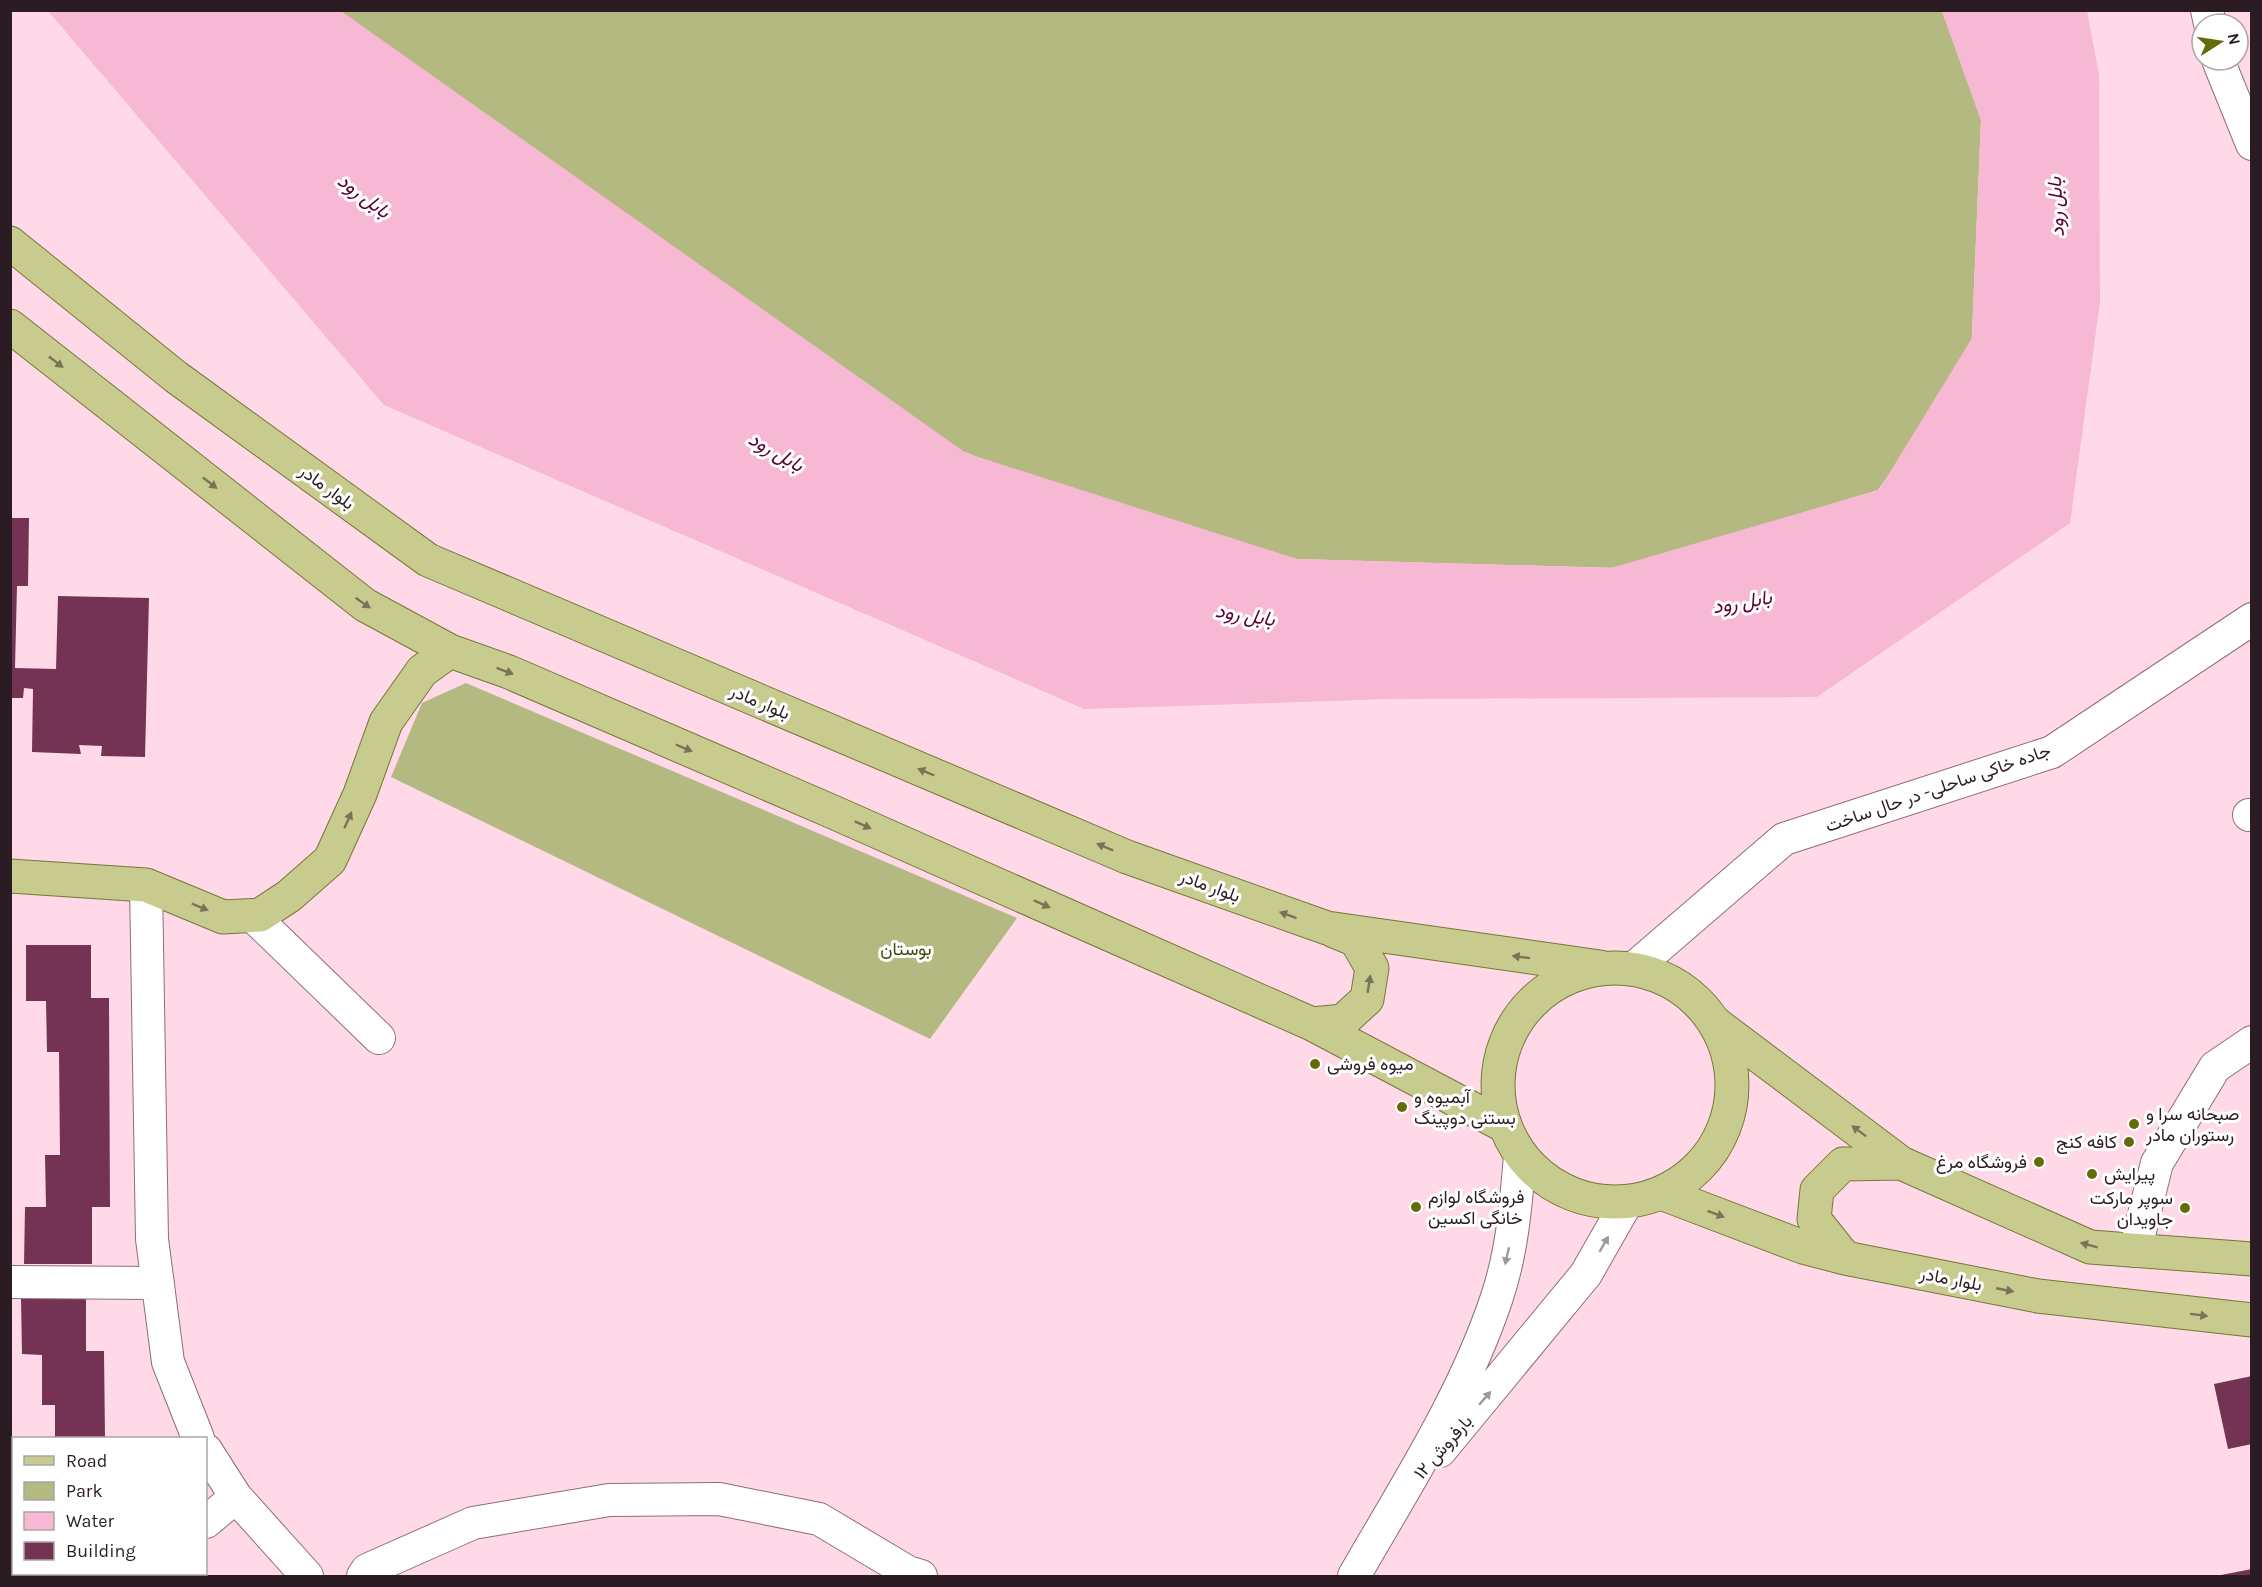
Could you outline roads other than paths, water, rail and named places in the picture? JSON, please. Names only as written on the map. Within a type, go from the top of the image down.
[{"type":"main road","name":"بلوار مادر","points":[[10,243],[176,377],[428,560],[1127,857],[1327,928],[1600,967]]},
{"type":"main road","points":[[10,326],[365,605],[450,651],[509,672],[822,807],[1312,1024],[1503,1125]]},
{"type":"main road","points":[[10,876],[146,885],[223,917],[260,915],[289,896],[330,860],[360,794],[386,722],[422,671],[450,651]]},
{"type":"main road","points":[[1312,1024],[1343,1021],[1367,999],[1372,968],[1356,940],[1327,928]]},
{"type":"main road","points":[[1715,1023],[1727,1050],[1732,1078],[1730,1107],[1722,1134],[1706,1159],[1686,1179],[1661,1193],[1627,1203],[1587,1200],[1550,1184],[1520,1156],[1503,1125],[1497,1090],[1500,1055],[1514,1023],[1537,996],[1566,977],[1600,967],[1634,968],[1666,979],[1694,997],[1715,1023],[1901,1163],[2090,1247],[2252,1259]]},
{"type":"main road","points":[[1845,1258],[1814,1219],[1817,1190],[1842,1164],[1901,1163]]},
{"type":"main road","name":"بلوار مادر","points":[[1661,1193],[1803,1247],[1845,1258],[2038,1296],[2252,1320]]},
{"type":"street","points":[[2223,72],[2252,144]]},
{"type":"street","name":"جاده خاکی ساحلی- در حال ساخت","points":[[1634,968],[1784,839],[2052,752],[2252,619]]},
{"type":"street","points":[[146,885],[152,1239],[168,1362],[198,1437]]},
{"type":"street","points":[[252,915],[379,1038]]},
{"type":"street","points":[[2135,1251],[2157,1163],[2215,1067],[2252,1042]]},
{"type":"street","name":"بارفروش ۱۲","points":[[1406,1490],[1470,1365],[1497,1299],[1513,1226],[1520,1156]]},
{"type":"street","name":"بارفروش ۱۲","points":[[1406,1490],[1511,1368],[1586,1274],[1627,1203]]},
{"type":"street","points":[[10,1282],[158,1283]]},
{"type":"street","points":[[207,1452],[236,1497],[307,1576]]},
{"type":"street","points":[[1354,1576],[1406,1490]]},
{"type":"street","points":[[207,1521],[236,1497]]},
{"type":"street","points":[[363,1576],[367,1570],[473,1523],[609,1500],[719,1499],[819,1519],[908,1572],[921,1576]]},
{"type":"water","name":"بابل رود","points":[[48,11],[341,11],[966,453],[1297,559],[1611,568],[1879,490],[1972,338],[1981,120],[1942,11],[2087,11],[2099,75],[2100,302],[2070,523],[1817,697],[1391,699],[1084,709],[384,405]]},
{"type":"place","name":"میوه فروشی","points":[[1315,1064]]},
{"type":"place","name":"آبمیوه و بستنی دوپینگ","points":[[1402,1107]]},
{"type":"place","name":"صبحانه سرا و رستوران مادر","points":[[2134,1124]]},
{"type":"place","name":"کافه کنج","points":[[2129,1142]]},
{"type":"place","name":"فروشگاه مرغ","points":[[2039,1162]]},
{"type":"place","name":"پیرایش","points":[[2092,1174]]},
{"type":"place","name":"فروشگاه لوازم خانگی اکسین","points":[[1416,1207]]},
{"type":"place","name":"سوپر مارکت جاویدان","points":[[2185,1208]]},
{"type":"park label","name":"بوستان","points":[[906,949]]}]
